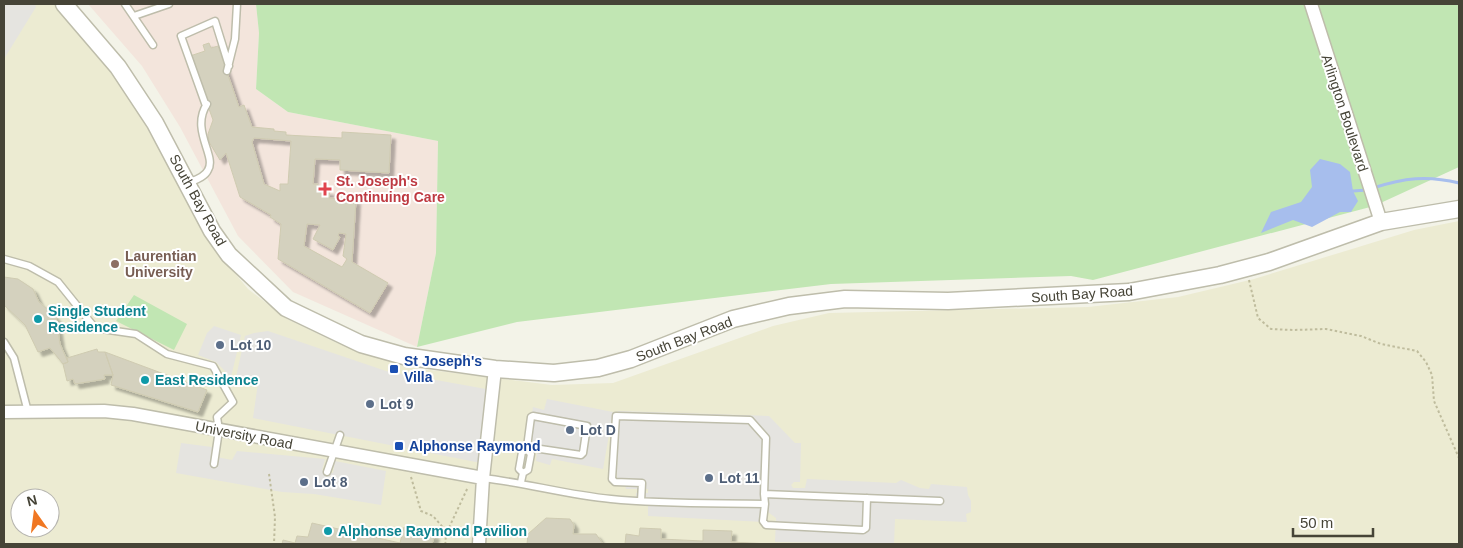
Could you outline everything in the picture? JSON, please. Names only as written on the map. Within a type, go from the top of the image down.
[{"type":"street","name":"South Bay Road","points":[[66,4],[118,67],[155,123],[212,231],[229,254],[286,308],[361,344],[404,356],[495,369],[554,373],[598,368],[631,359],[734,319],[812,302],[845,299],[948,301],[1129,292],[1269,262],[1381,222],[1459,209]]},
{"type":"street","name":"Arlington Boulevard","points":[[1310,4],[1381,222]]},
{"type":"street","points":[[479,544],[477,477],[495,369]]},
{"type":"street","name":"University Road","points":[[4,412],[104,411],[477,477]]},
{"type":"lane","points":[[125,4],[152,45]]},
{"type":"lane","points":[[134,16],[169,4]]},
{"type":"lane","points":[[187,184],[208,172],[210,165],[200,123],[206,105],[181,36],[215,22],[228,68],[235,39],[237,4]]},
{"type":"lane","points":[[4,259],[29,266],[58,282],[95,328],[136,334],[168,354],[213,366],[234,402],[217,417],[219,430],[214,464]]},
{"type":"lane","points":[[4,342],[14,358],[28,412]]},
{"type":"lane","points":[[521,482],[523,473],[528,470],[530,454],[527,448],[531,418],[533,416],[587,426],[583,454],[581,455],[527,448]]},
{"type":"lane","points":[[641,501],[642,483],[615,482],[612,479],[616,416],[750,420],[766,438],[763,521],[766,525],[863,530],[866,528],[867,498]]},
{"type":"lane","points":[[327,472],[340,435]]},
{"type":"lane","points":[[477,477],[521,482],[576,494],[641,501],[764,504]]},
{"type":"lane","points":[[764,494],[940,501]]},
{"type":"path","points":[[1247,268],[1258,318],[1271,329],[1326,329],[1361,336],[1381,344],[1417,351],[1426,362],[1432,375],[1434,400],[1459,458]]},
{"type":"path","points":[[407,466],[421,510],[433,516],[447,532]]},
{"type":"path","points":[[269,474],[275,517],[274,544]]},
{"type":"path","points":[[446,544],[444,542],[447,532],[468,488],[477,477]]},
{"type":"shaded area","name":"Laurentian University","points":[[4,4],[54,4],[116,78],[137,110],[215,249],[248,289],[287,319],[337,343],[406,367],[552,385],[613,383],[773,326],[829,313],[1088,307],[1178,297],[1254,279],[1414,230],[1459,221],[1459,544],[4,544]]},
{"type":"shaded area","points":[[4,4],[35,4],[36,7],[4,59]]},
{"type":"shaded area","name":"St. Joseph's Continuing Care","points":[[88,4],[256,4],[259,33],[256,89],[288,112],[438,141],[436,253],[417,347],[293,292],[238,236],[180,127],[142,66]]},
{"type":"shaded area","name":"Lot 10","points":[[214,326],[241,335],[231,377],[216,362],[198,355],[207,333]]},
{"type":"shaded area","name":"Lot 9","points":[[268,331],[386,371],[486,389],[481,463],[253,418],[258,383],[236,377],[245,336]]},
{"type":"shaded area","name":"Lot D","points":[[547,399],[613,412],[603,469],[552,459],[550,465],[536,461],[537,450],[527,448],[533,407],[544,410]]},
{"type":"shaded area","name":"Lot 11","points":[[618,411],[769,416],[795,443],[801,443],[800,482],[794,482],[791,485],[793,488],[805,488],[807,479],[896,483],[901,480],[920,488],[929,489],[931,484],[967,487],[971,501],[971,512],[966,514],[967,522],[895,519],[894,544],[775,542],[776,518],[768,512],[765,513],[764,522],[648,516],[648,505],[636,505],[636,493],[648,493],[648,489],[626,489],[624,480],[617,478]]},
{"type":"shaded area","name":"Lot 8","points":[[181,443],[212,447],[211,456],[232,460],[237,451],[325,459],[322,470],[333,473],[335,461],[386,471],[381,505],[314,494],[282,492],[176,473]]},
{"type":"green space","points":[[256,4],[1459,4],[1459,167],[1374,206],[1093,280],[1071,276],[831,284],[517,322],[417,347],[436,253],[438,141],[288,112],[256,89],[259,33]]},
{"type":"green space","points":[[134,295],[187,324],[174,350],[116,321]]},
{"type":"water","points":[[1320,159],[1340,164],[1350,172],[1353,191],[1358,201],[1351,212],[1340,212],[1312,227],[1293,220],[1261,233],[1271,212],[1301,202],[1312,187],[1310,170]]},
{"type":"building","points":[[209,43],[211,48],[218,46],[239,107],[244,105],[252,127],[274,129],[274,131],[286,132],[286,135],[342,138],[342,132],[391,135],[389,173],[340,170],[340,160],[315,159],[313,184],[318,184],[318,190],[330,191],[329,198],[356,200],[352,262],[388,283],[370,313],[278,259],[281,224],[270,217],[271,215],[240,197],[226,153],[220,160],[209,142],[208,134],[213,120],[190,56],[205,51],[203,45]],"holes":[[[254,138],[291,141],[288,184],[280,184],[280,191],[264,184],[252,142]],[[307,224],[320,225],[313,239],[333,250],[340,237],[338,236],[339,233],[346,234],[343,256],[347,259],[342,267],[304,246]]]},
{"type":"building","name":"Single Student Residence","points":[[4,277],[18,279],[33,289],[39,302],[56,317],[60,344],[68,362],[63,364],[50,348],[38,352],[25,325],[4,305]]},
{"type":"building","points":[[97,349],[98,352],[105,352],[113,375],[104,375],[105,379],[75,384],[73,379],[67,381],[63,364],[68,362],[67,358]]},
{"type":"building","name":"East Residence","points":[[105,352],[207,390],[198,412],[111,385],[113,375]]},
{"type":"building","points":[[546,518],[570,519],[574,525],[573,534],[596,534],[603,544],[527,544],[528,534]]},
{"type":"building","name":"Alphonse Raymond Pavilion","points":[[312,523],[400,543],[404,527],[435,535],[432,544],[282,544],[283,540],[295,543],[297,536],[308,537]]},
{"type":"building","points":[[640,528],[661,529],[661,539],[703,541],[703,530],[732,531],[731,542],[771,544],[625,544],[626,534],[639,536]]},
{"type":"waterway","points":[[1373,188],[1405,180],[1426,178],[1459,183]]},
{"type":"waterway","points":[[1353,191],[1367,190]]},
{"type":"place","name":"St. Joseph's Continuing Care","points":[[325,189]]},
{"type":"place","name":"Laurentian University","points":[[115,264]]},
{"type":"place","name":"Single Student Residence","points":[[38,319]]},
{"type":"place","name":"Lot 10","points":[[220,345]]},
{"type":"place","name":"St Joseph's Villa","points":[[394,369]]},
{"type":"place","name":"East Residence","points":[[145,380]]},
{"type":"place","name":"Lot 9","points":[[370,404]]},
{"type":"place","name":"Lot D","points":[[570,430]]},
{"type":"place","name":"Alphonse Raymond","points":[[399,446]]},
{"type":"place","name":"Lot 11","points":[[709,478]]},
{"type":"place","name":"Lot 8","points":[[304,482]]},
{"type":"place","name":"Alphonse Raymond Pavilion","points":[[328,531]]}]
